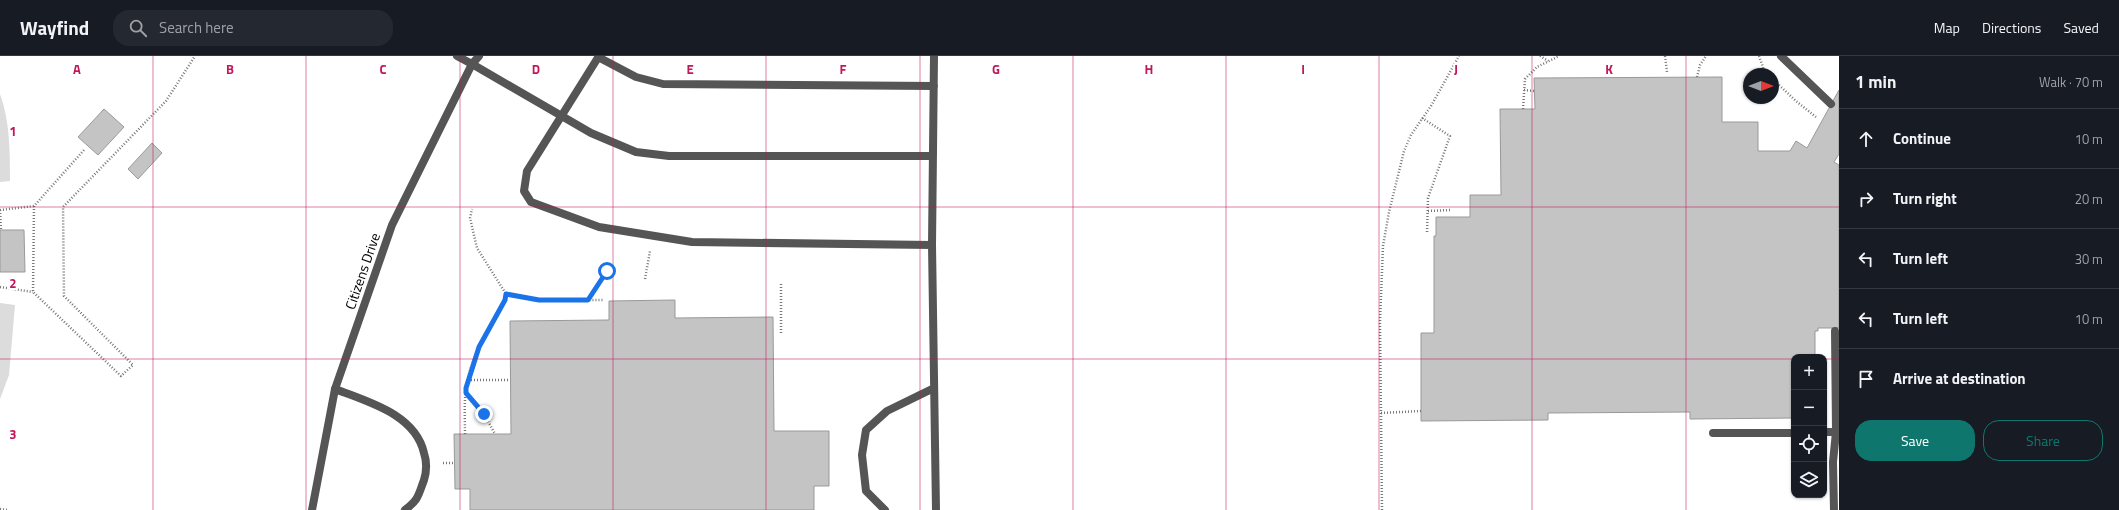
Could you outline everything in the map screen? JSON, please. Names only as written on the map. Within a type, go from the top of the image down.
[{"type":"street","points":[[457,56],[591,133],[636,152],[669,156],[933,156]]},
{"type":"street","name":"Citizens Drive","points":[[312,510],[335,390],[392,225],[472,64],[479,56]]},
{"type":"street","points":[[934,56],[932,245],[936,510]]},
{"type":"street","points":[[1781,56],[1831,104]]},
{"type":"street","points":[[932,245],[692,242],[599,227],[531,202],[524,191],[527,171],[560,116],[599,57],[636,77],[663,84],[934,86]]},
{"type":"street","points":[[1834,510],[1833,462],[1837,420],[1835,331]]},
{"type":"street","points":[[885,510],[866,491],[862,455],[866,430],[887,412],[934,388]]},
{"type":"street","points":[[335,390],[379,406],[405,421],[422,442],[427,463],[426,474],[417,500],[405,510]]},
{"type":"street","points":[[1827,432],[1836,432]]},
{"type":"street","points":[[1713,433],[1791,433]]},
{"type":"path","points":[[0,287],[34,292],[121,376],[133,365],[64,296],[64,207],[166,101],[195,56]]},
{"type":"path","points":[[1382,510],[1380,322],[1383,246],[1389,212],[1404,151],[1459,56]]},
{"type":"path","points":[[1540,56],[1548,61]]},
{"type":"path","points":[[1523,109],[1524,79],[1530,71],[1559,56]]},
{"type":"path","points":[[1665,56],[1667,72]]},
{"type":"path","points":[[1697,77],[1700,65],[1706,56]]},
{"type":"path","points":[[1759,56],[1763,68]]},
{"type":"path","points":[[1779,85],[1796,101],[1822,120]]},
{"type":"path","points":[[1524,90],[1534,91]]},
{"type":"path","points":[[1422,118],[1450,136],[1428,198],[1427,233]]},
{"type":"path","points":[[1,230],[0,210],[34,206],[84,150]]},
{"type":"path","points":[[34,206],[34,292]]},
{"type":"path","points":[[465,434],[466,393],[468,380],[479,347],[505,300],[506,294],[477,248],[470,218],[472,208]]},
{"type":"path","points":[[1428,211],[1450,210]]},
{"type":"path","points":[[645,279],[654,236]]},
{"type":"path","points":[[588,300],[607,271]]},
{"type":"path","points":[[780,284],[781,334]]},
{"type":"path","points":[[506,294],[539,300],[602,300]]},
{"type":"path","points":[[468,380],[510,380]]},
{"type":"path","points":[[466,393],[484,414],[495,434]]},
{"type":"path","points":[[1381,413],[1421,411]]},
{"type":"path","points":[[0,510],[8,510]]},
{"type":"shaded area","points":[[0,94],[8,126],[10,181],[0,182]]},
{"type":"shaded area","points":[[0,303],[15,305],[9,375],[0,399]]},
{"type":"building","points":[[1722,77],[1722,122],[1758,122],[1758,151],[1790,151],[1796,141],[1807,148],[1839,90],[1839,154],[1834,162],[1839,165],[1839,328],[1818,328],[1818,331],[1815,331],[1815,354],[1791,354],[1791,418],[1690,419],[1690,412],[1548,413],[1548,420],[1421,421],[1421,333],[1434,333],[1434,236],[1436,236],[1436,217],[1470,217],[1470,195],[1501,195],[1500,109],[1535,109],[1534,78]]},
{"type":"building","points":[[104,109],[124,127],[98,155],[78,137]]},
{"type":"building","points":[[152,143],[162,153],[138,179],[128,169]]},
{"type":"building","points":[[0,230],[24,230],[25,272],[0,272]]},
{"type":"building","points":[[675,300],[675,318],[773,317],[774,431],[829,431],[829,486],[814,486],[814,510],[470,510],[470,489],[455,489],[454,434],[511,434],[510,321],[609,320],[609,301]]},
{"type":"route","points":[[484,414],[466,393],[466,388],[479,347],[505,300],[506,294],[539,300],[588,300],[607,271]]}]
